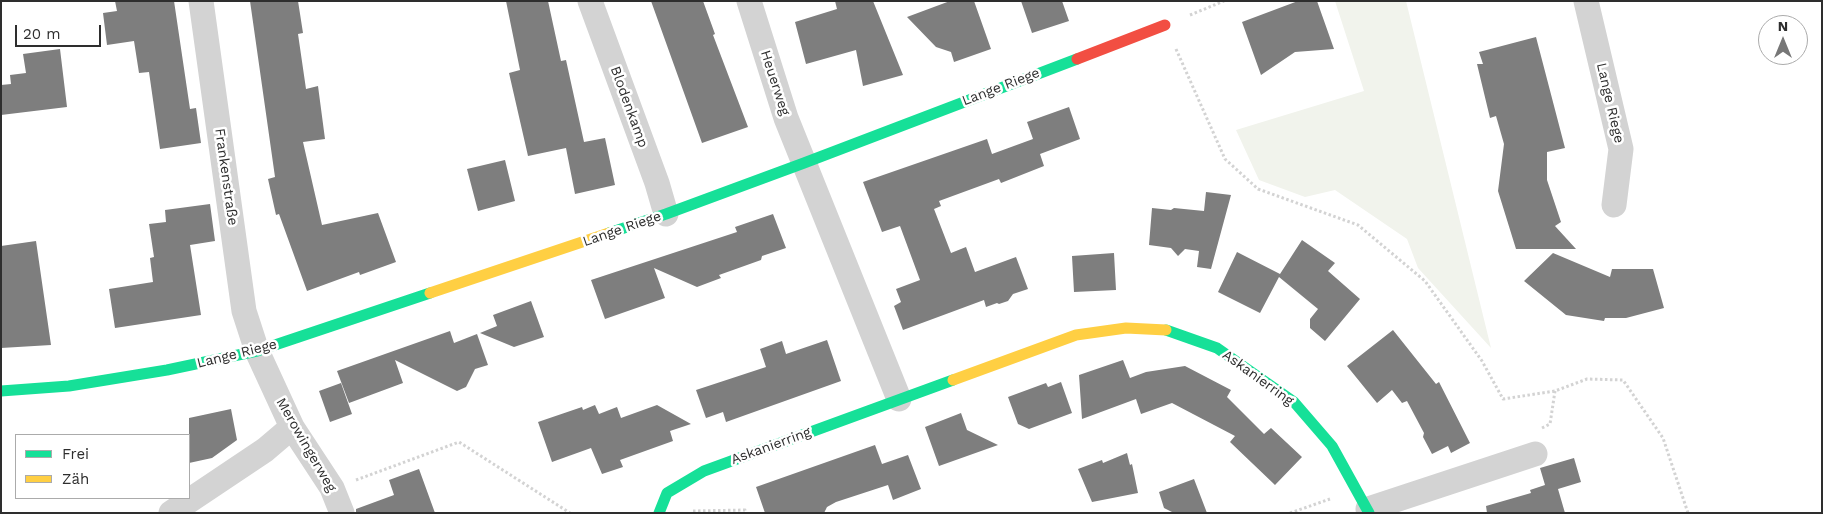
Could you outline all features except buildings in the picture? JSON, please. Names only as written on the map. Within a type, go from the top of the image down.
[{"type":"street","name":"Frankenstraße","points":[[202,1],[244,311],[257,351]]},
{"type":"street","name":"Blodenkamp","points":[[590,1],[657,182],[666,214]]},
{"type":"street","name":"Heuerweg","points":[[749,1],[786,118],[804,163]]},
{"type":"street","name":"Lange Riege","points":[[1586,1],[1621,149],[1614,206]]},
{"type":"street","name":"Lange Riege","points":[[1,391],[70,386],[167,370],[257,351],[666,214],[1165,25]]},
{"type":"street","points":[[804,163],[899,398]]},
{"type":"street","name":"Askanierring","points":[[660,509],[667,493],[704,471],[899,398],[1076,336],[1126,328],[1163,329],[1217,348],[1294,402],[1332,446],[1365,504]]},
{"type":"street","name":"Merowingerweg","points":[[257,351],[292,427],[332,488],[342,513]]},
{"type":"street","points":[[171,513],[266,450],[292,427]]},
{"type":"street","points":[[1365,504],[1535,454]]},
{"type":"path","points":[[1224,1],[1165,25],[1225,159],[1258,189],[1358,225],[1425,282],[1482,361],[1503,399],[1555,391],[1587,379],[1623,380],[1664,438],[1688,513]]},
{"type":"path","points":[[1535,454],[1528,435],[1550,424],[1555,391]]},
{"type":"path","points":[[332,488],[460,442],[570,513]]},
{"type":"path","points":[[1290,513],[1365,504]]},
{"type":"path","points":[[660,509],[698,512],[745,510],[746,513]]},
{"type":"shaded area","points":[[1335,1],[1406,1],[1491,348],[1418,268],[1407,239],[1335,190],[1305,197],[1259,180],[1236,130],[1364,91]]},
{"type":"traffic: fast","points":[[609,233],[804,163],[1077,59]]},
{"type":"traffic: fast","points":[[1,391],[69,386],[167,370],[257,351],[430,293]]},
{"type":"traffic: fast","points":[[1166,330],[1217,348],[1294,402],[1332,446],[1369,513]]},
{"type":"traffic: fast","points":[[659,513],[667,493],[704,471],[953,380]]},
{"type":"traffic: slow","points":[[430,293],[609,233]]},
{"type":"traffic: slow","points":[[953,380],[1076,335],[1126,328],[1166,330]]},
{"type":"traffic: jam","points":[[1077,59],[1165,25]]}]
